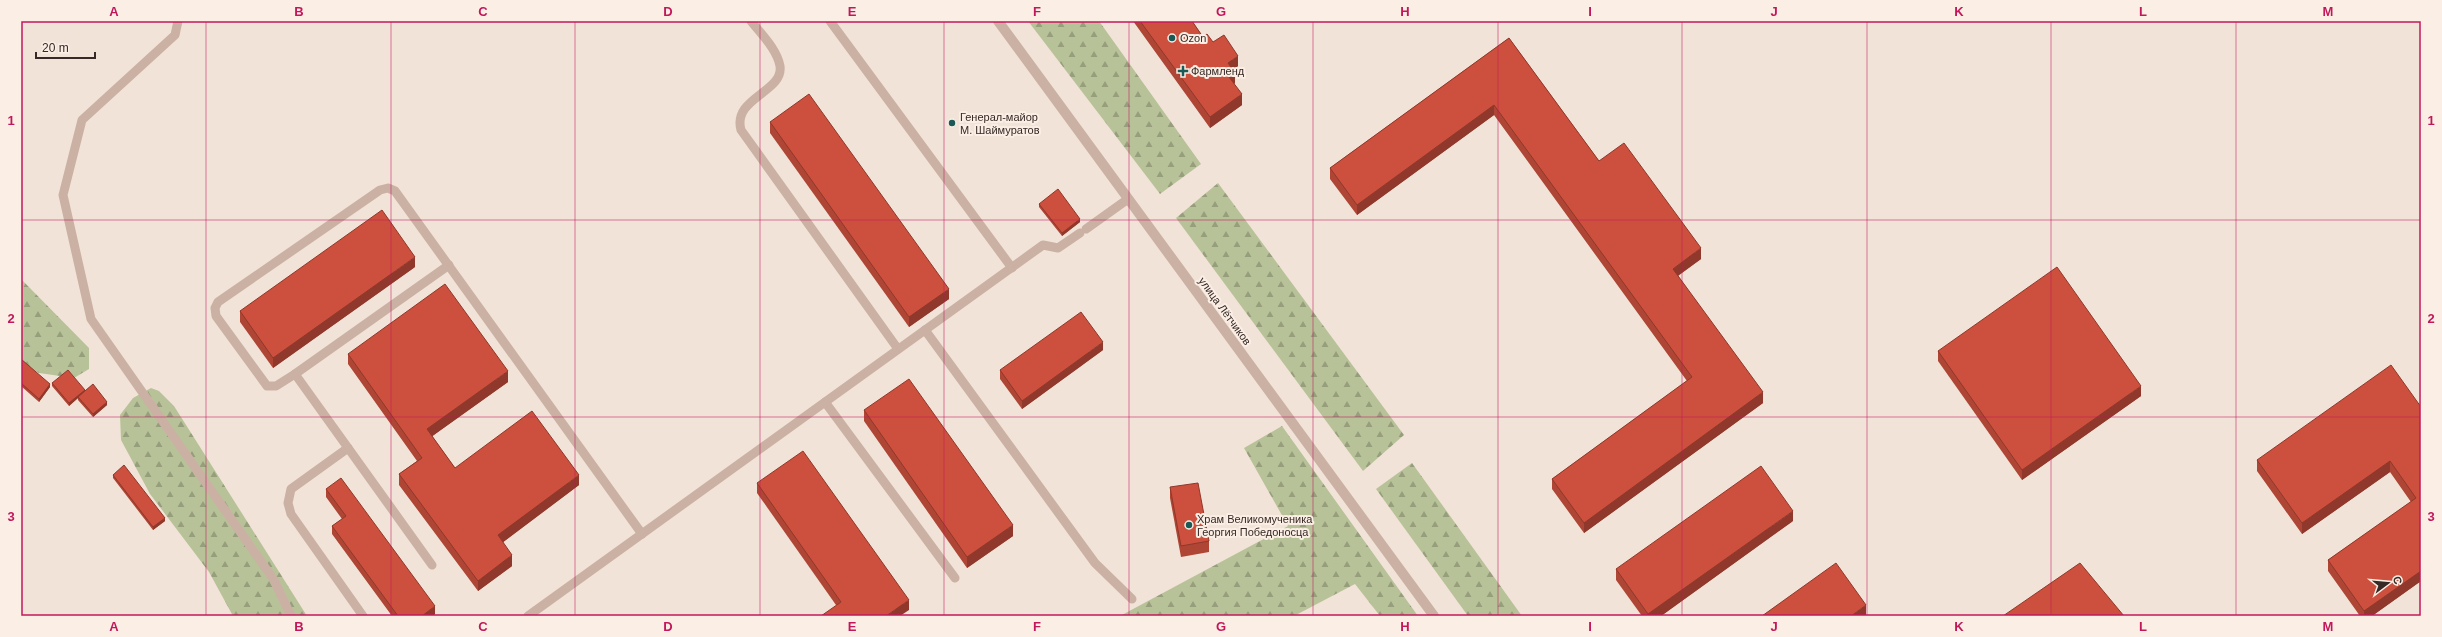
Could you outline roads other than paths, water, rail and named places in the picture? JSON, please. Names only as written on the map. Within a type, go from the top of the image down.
[{"type":"street","name":"улица Лётчиков","points":[[998,21],[1434,616]]},
{"type":"lane","points":[[178,21],[175,36],[82,120],[63,195],[91,319],[274,580],[292,616]]},
{"type":"lane","points":[[751,21],[776,55],[780,67],[777,79],[741,112],[738,120],[741,130],[898,349]]},
{"type":"lane","points":[[830,21],[1012,268]]},
{"type":"lane","points":[[449,265],[276,386],[267,386],[216,316],[215,308],[218,302],[380,190],[388,188],[395,191],[449,265],[642,534]]},
{"type":"lane","points":[[528,616],[1043,245],[1058,248],[1128,199]]},
{"type":"lane","points":[[926,330],[1095,563],[1132,599]]},
{"type":"lane","points":[[295,374],[432,565]]},
{"type":"lane","points":[[825,402],[955,578]]},
{"type":"lane","points":[[348,448],[291,489],[288,503],[291,514],[363,616]]},
{"type":"place","name":"Ozon","points":[[1172,38]]},
{"type":"place","name":"Фармленд","points":[[1183,71]]},
{"type":"place","name":"Генерал-майор М. Шаймуратов","points":[[952,123]]},
{"type":"place","name":"Храм Великомученика Георгия Победоносца","points":[[1189,525]]}]
